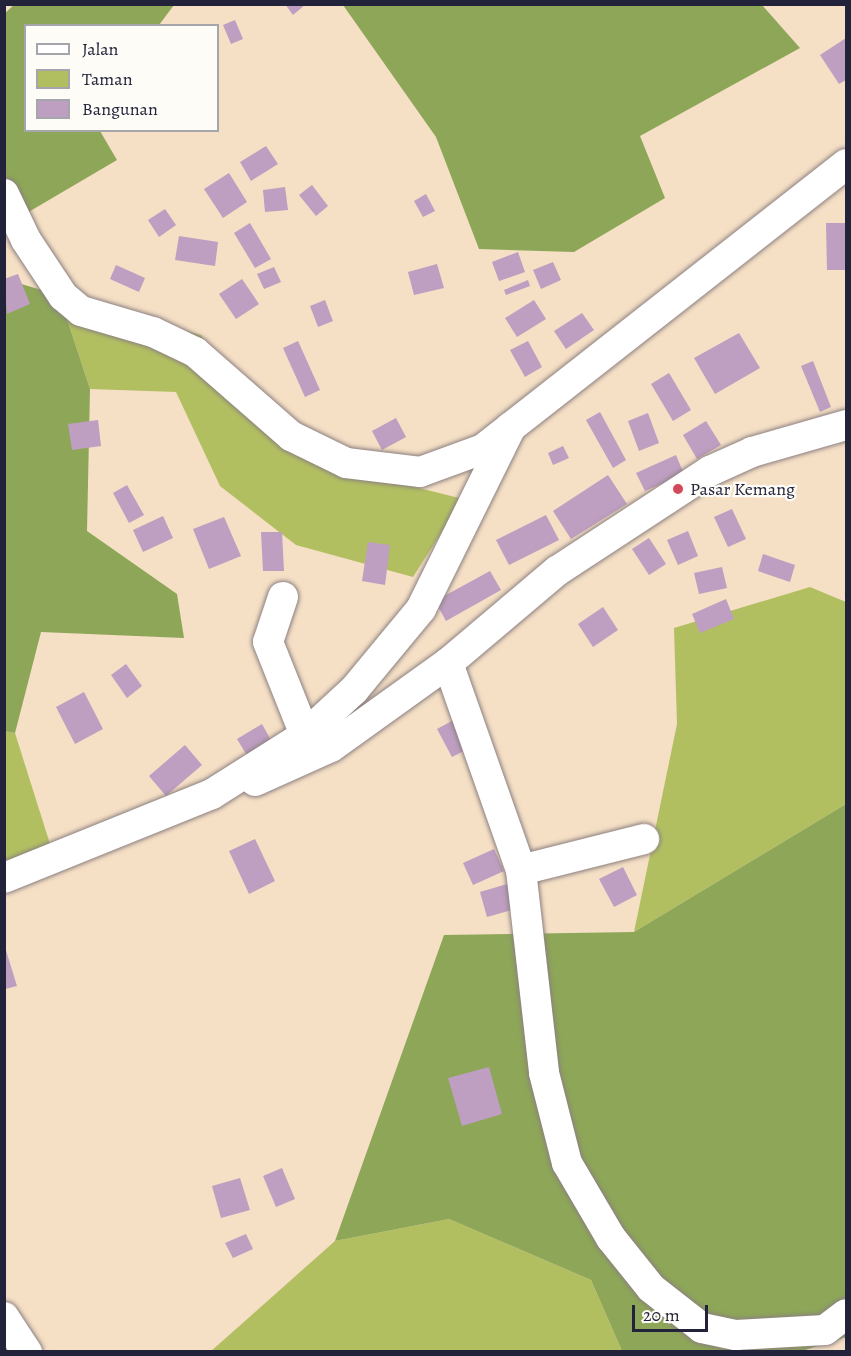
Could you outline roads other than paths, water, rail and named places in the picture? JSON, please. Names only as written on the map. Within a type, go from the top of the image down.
[{"type":"street","points":[[4,194],[26,240],[63,296],[81,311],[153,332],[195,352],[291,436],[346,463],[420,472],[483,449],[846,164]]},
{"type":"street","points":[[4,878],[212,794],[298,765],[448,663],[557,571],[710,471],[752,452],[846,425]]},
{"type":"street","points":[[212,794],[305,735],[354,690],[421,609],[511,427]]},
{"type":"street","points":[[283,597],[268,642],[286,699],[305,735]]},
{"type":"street","points":[[448,663],[521,870],[544,1073],[567,1163],[610,1238],[651,1288],[702,1328],[736,1335],[825,1330],[846,1314]]},
{"type":"street","points":[[521,870],[644,839]]},
{"type":"street","points":[[4,1317],[27,1352]]},
{"type":"place","name":"Pasar Kemang","points":[[678,489]]}]
